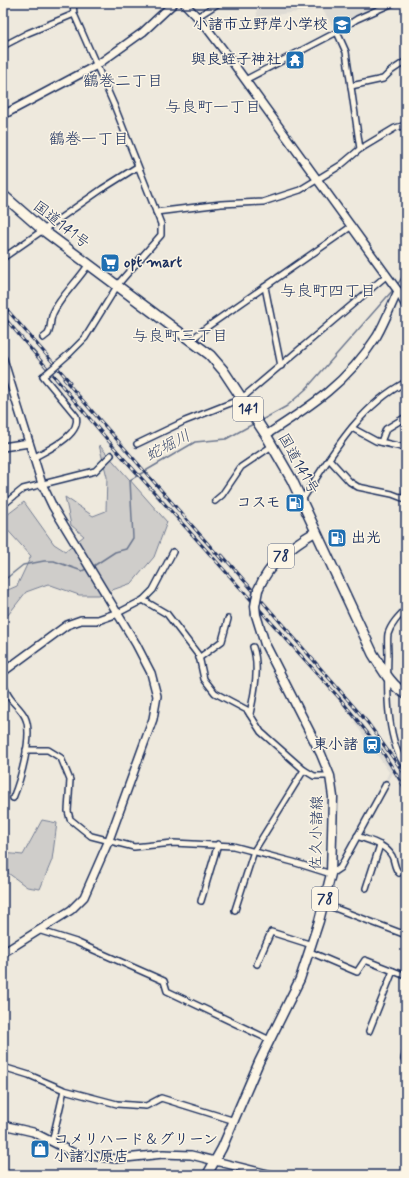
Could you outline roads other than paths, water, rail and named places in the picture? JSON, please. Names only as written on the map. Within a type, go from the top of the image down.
[{"type":"highway","name":"国道141号","points":[[4,200],[116,287],[210,355],[223,370],[266,435],[302,500],[373,654],[387,676],[400,691],[406,694]]},
{"type":"main road","name":"佐久小諸線","points":[[207,1175],[234,1121],[270,1040],[300,979],[311,949],[331,874],[333,797],[330,776],[321,754],[265,644],[256,615],[255,606],[258,590],[264,576],[282,555],[316,532]]},
{"type":"street","points":[[33,458],[75,431],[77,420],[68,406],[43,376],[85,338],[116,287],[161,235],[161,224],[97,65],[74,14],[73,3]]},
{"type":"street","points":[[3,115],[97,65],[143,32],[174,3]]},
{"type":"street","points":[[184,3],[197,16],[245,80],[405,301]]},
{"type":"street","points":[[197,16],[219,3]]},
{"type":"street","points":[[245,80],[338,32],[357,19],[393,3]]},
{"type":"street","points":[[3,46],[28,33],[74,14]]},
{"type":"street","points":[[338,32],[346,52],[360,149]]},
{"type":"street","points":[[351,86],[383,80],[391,70],[406,61]]},
{"type":"street","points":[[156,212],[221,204],[263,202],[300,190],[341,165],[360,149],[395,128],[406,125]]},
{"type":"street","points":[[3,258],[44,231],[102,189],[137,167]]},
{"type":"street","points":[[190,341],[207,327],[352,226]]},
{"type":"street","points":[[43,338],[48,334],[52,316],[61,300],[88,265]]},
{"type":"street","points":[[137,444],[185,421],[241,399],[386,276]]},
{"type":"street","points":[[265,287],[281,366]]},
{"type":"street","points":[[266,435],[311,406],[336,386],[354,367],[377,335],[398,291]]},
{"type":"street","points":[[3,359],[7,382],[42,484],[53,507],[118,613],[152,673],[157,696],[153,719],[109,840],[84,897],[71,910],[3,953]]},
{"type":"street","points":[[302,500],[329,459],[352,428],[385,393],[406,382]]},
{"type":"street","points":[[381,442],[386,429],[406,418]]},
{"type":"street","points":[[352,428],[381,442],[406,448]]},
{"type":"street","points":[[3,447],[29,443]]},
{"type":"street","points":[[216,501],[222,495],[241,467],[272,446]]},
{"type":"street","points":[[3,506],[23,489],[90,473],[99,468],[110,455]]},
{"type":"street","points":[[329,459],[350,482],[358,487],[392,494],[405,499],[406,489]]},
{"type":"street","points":[[3,672],[67,626],[81,620],[98,620],[118,613],[143,600],[153,590],[173,552]]},
{"type":"street","points":[[143,600],[166,614],[199,658],[204,679],[215,693],[247,710],[260,732],[304,770],[314,776],[330,776]]},
{"type":"street","points":[[403,763],[397,752],[391,730],[387,676],[388,634],[396,620],[406,609]]},
{"type":"street","points":[[199,658],[222,641],[228,619]]},
{"type":"street","points":[[250,714],[254,692],[256,654],[253,647]]},
{"type":"street","points":[[3,685],[10,698],[21,709],[26,719],[26,750],[19,782],[13,798]]},
{"type":"street","points":[[26,750],[48,750],[61,758],[70,780],[68,810],[70,819],[91,836],[134,847],[173,843],[218,844],[254,851],[331,874],[340,868],[386,784]]},
{"type":"street","points":[[235,910],[254,851],[304,770]]},
{"type":"street","points":[[357,836],[384,846],[392,857],[395,869],[399,873]]},
{"type":"street","points":[[201,900],[218,844]]},
{"type":"street","points":[[366,888],[380,845]]},
{"type":"street","points":[[324,904],[406,935]]},
{"type":"street","points":[[38,930],[76,942],[164,981],[167,991],[270,1040]]},
{"type":"street","points":[[257,964],[271,932],[311,949],[358,972],[365,960],[406,976]]},
{"type":"street","points":[[369,1031],[393,971]]},
{"type":"street","points":[[404,1060],[406,1051]]},
{"type":"street","points":[[3,1067],[29,1075],[64,1090],[117,1104],[146,1106],[161,1098],[234,1121]]},
{"type":"street","points":[[52,1142],[64,1090]]},
{"type":"street","points":[[3,1125],[20,1128],[72,1152],[99,1158],[116,1159],[177,1154],[191,1155],[272,1175]]},
{"type":"waterway","name":"蛇堀川","points":[[397,285],[406,272]]},
{"type":"waterway","name":"蛇堀川","points":[[260,421],[287,406],[306,389],[393,290]]},
{"type":"waterway","name":"蛇堀川","points":[[92,567],[115,552],[126,549],[133,538],[130,480],[195,442],[226,439],[255,423]]},
{"type":"waterway","name":"蛇堀川","points":[[3,581],[23,565],[44,561],[54,561],[82,571],[88,568]]},
{"type":"railway","points":[[3,305],[70,382]]},
{"type":"railway","points":[[3,316],[117,451],[341,700],[382,751],[406,790]]},
{"type":"railway","points":[[64,379],[223,561]]},
{"type":"railway","points":[[222,555],[368,723],[406,776]]},
{"type":"place","name":"小諸市立野岸小学校","points":[[342,25]]},
{"type":"place","name":"與良蛭子神社","points":[[295,60]]},
{"type":"place","name":"opt mart","points":[[110,263]]},
{"type":"place","name":"コスモ","points":[[295,503]]},
{"type":"place","name":"出光","points":[[337,538]]},
{"type":"place","name":"東小諸","points":[[372,745]]},
{"type":"place","name":"コメリハード＆グリーン 小諸小原店","points":[[40,1149]]},
{"type":"district","name":"鶴巻二丁目","points":[[123,81]]},
{"type":"district","name":"与良町一丁目","points":[[213,107]]},
{"type":"district","name":"鶴巻一丁目","points":[[89,139]]},
{"type":"district","name":"与良町四丁目","points":[[328,291]]},
{"type":"district","name":"与良町三丁目","points":[[180,336]]}]
